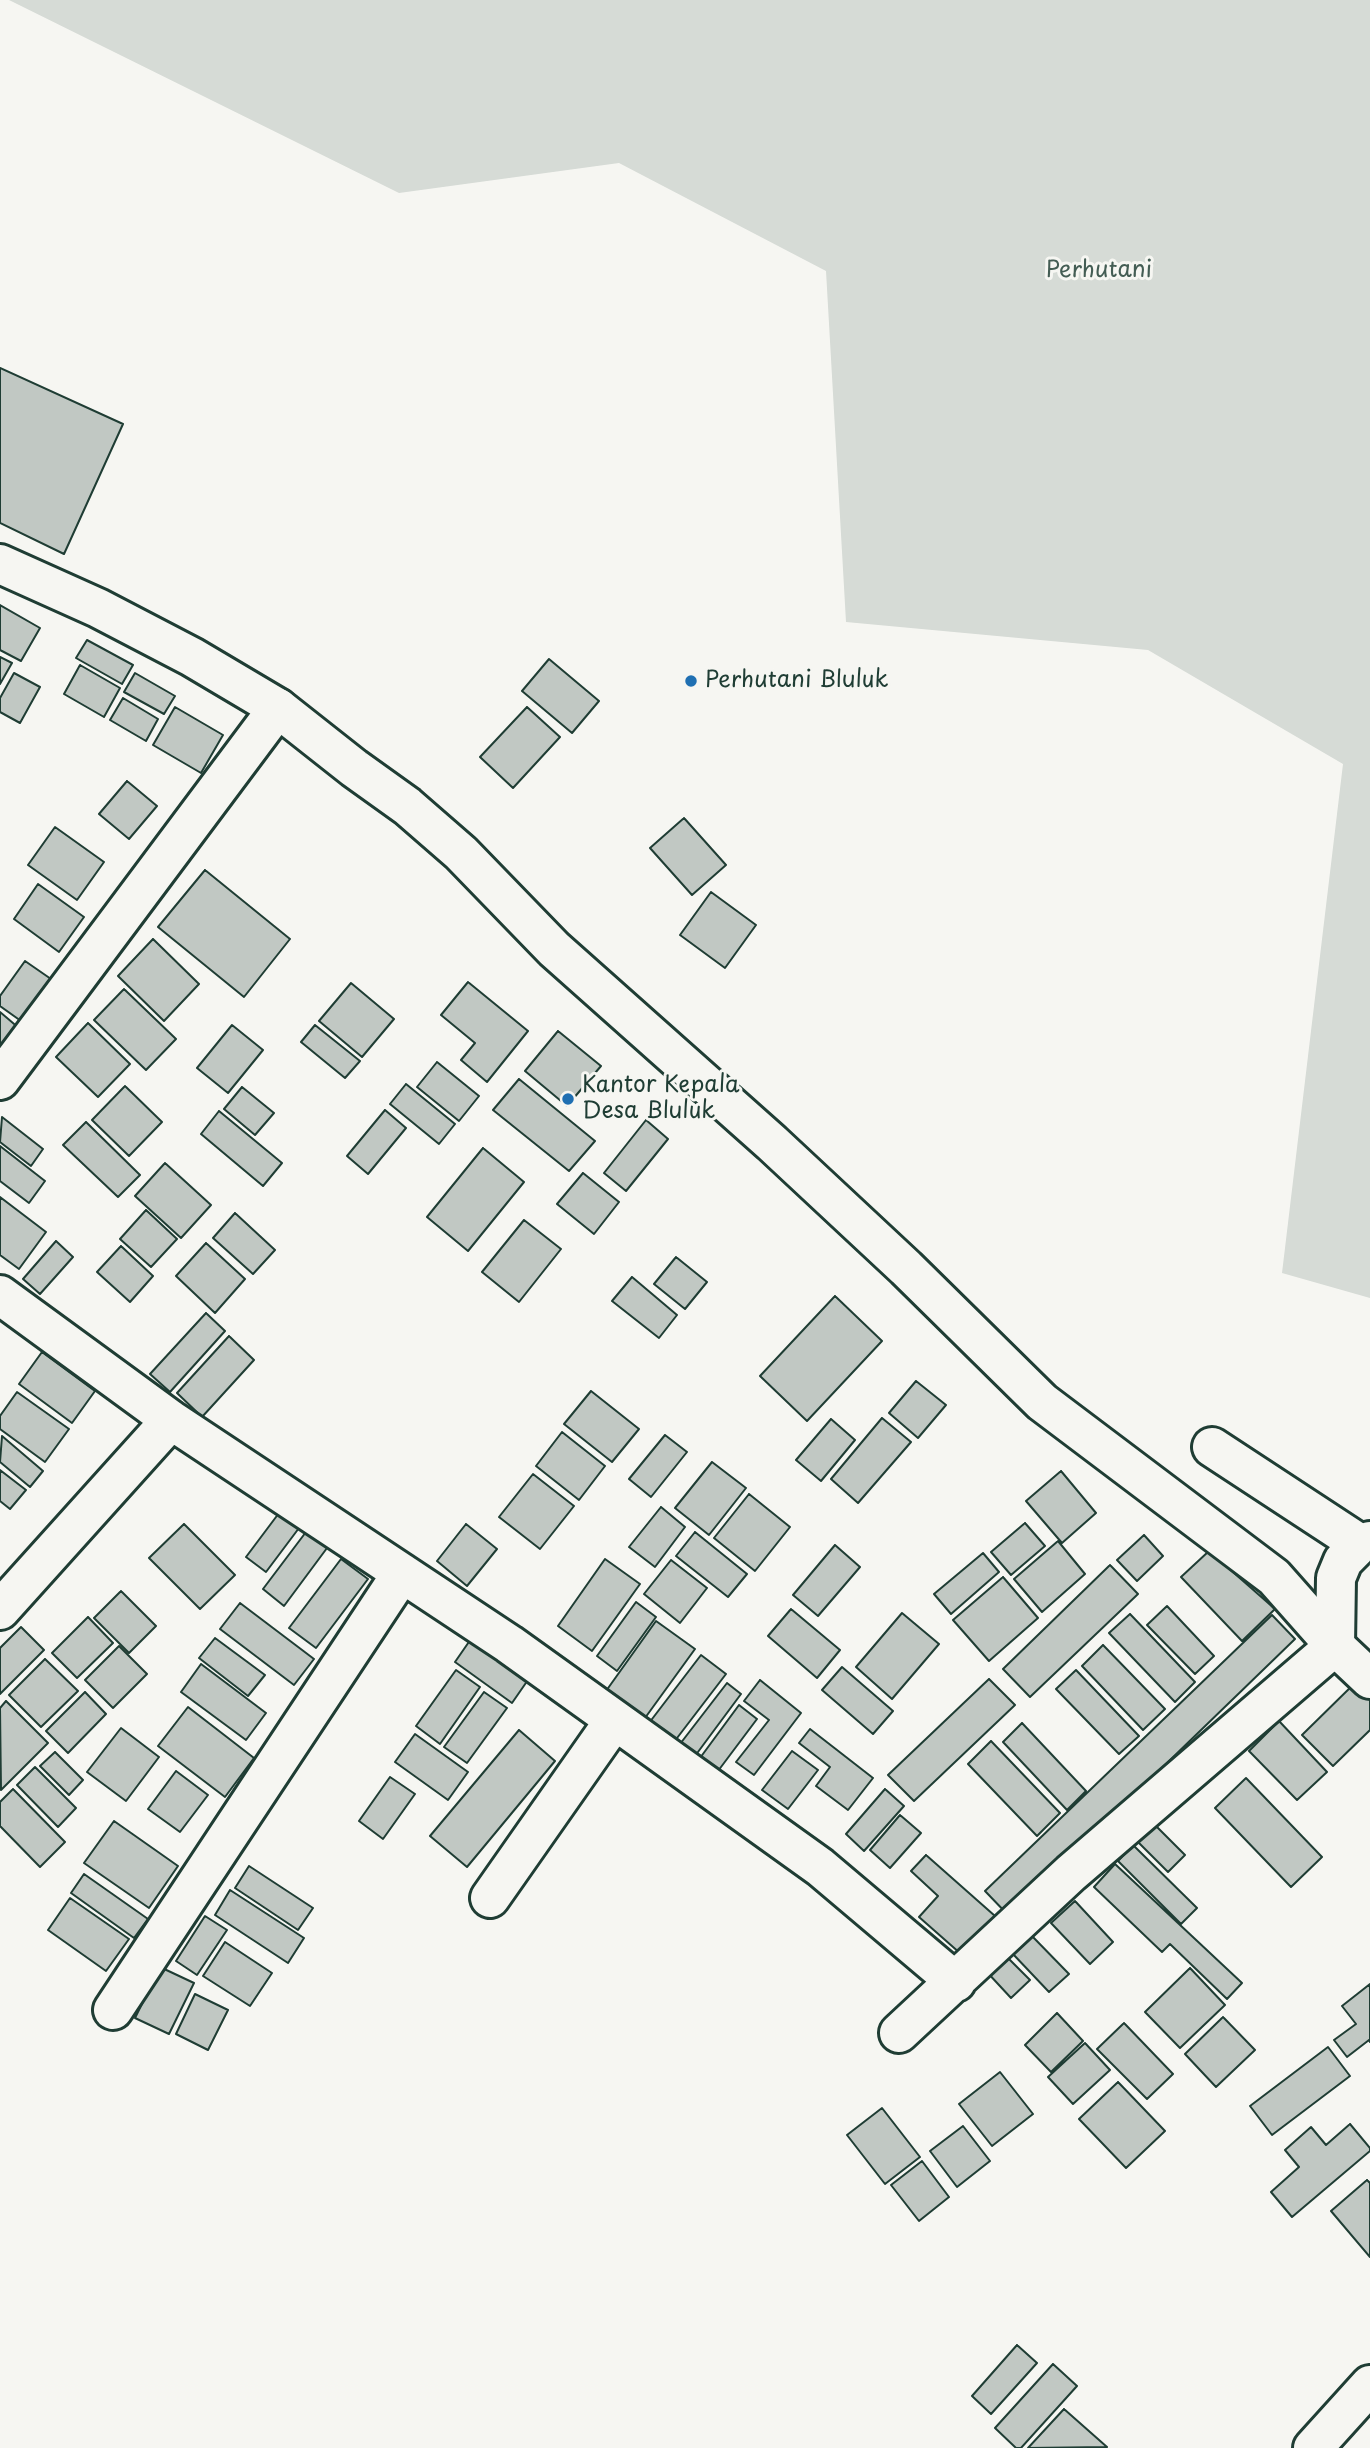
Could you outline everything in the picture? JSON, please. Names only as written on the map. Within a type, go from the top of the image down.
[{"type":"street","points":[[0,564],[109,614],[192,657],[278,708],[407,806],[461,853],[554,949],[782,1152],[906,1268],[1042,1402],[1274,1577],[1335,1646],[1370,1678]]},
{"type":"street","points":[[0,1080],[278,708]]},
{"type":"street","points":[[0,1294],[171,1420],[509,1644],[820,1867],[956,1982]]},
{"type":"street","points":[[0,1610],[171,1420]]},
{"type":"street","points":[[899,2033],[1071,1873],[1335,1646],[1336,1578],[1343,1561],[1365,1542],[1212,1447]]},
{"type":"street","points":[[113,2010],[402,1573]]},
{"type":"street","points":[[491,1898],[614,1721]]},
{"type":"street","points":[[1313,2448],[1370,2385]]},
{"type":"green space","name":"Perhutani","points":[[9,0],[1370,0],[1370,1298],[1282,1273],[1343,764],[1148,650],[846,622],[826,271],[619,163],[399,193]]},
{"type":"building","points":[[0,368],[123,424],[64,554],[0,523]]},
{"type":"building","points":[[0,605],[40,628],[21,661],[0,650]]},
{"type":"building","points":[[87,640],[133,665],[122,684],[76,658]]},
{"type":"building","points":[[0,657],[12,663],[0,684]]},
{"type":"building","points":[[549,659],[599,701],[572,733],[522,691]]},
{"type":"building","points":[[80,665],[120,688],[104,717],[64,694]]},
{"type":"building","points":[[14,673],[40,687],[20,723],[0,712],[0,698]]},
{"type":"building","points":[[135,673],[175,696],[164,714],[124,692]]},
{"type":"building","points":[[123,698],[158,719],[146,741],[110,720]]},
{"type":"building","points":[[175,707],[223,735],[201,773],[153,745]]},
{"type":"building","points":[[527,707],[560,737],[513,788],[480,757]]},
{"type":"building","points":[[127,781],[157,806],[129,839],[99,814]]},
{"type":"building","points":[[684,818],[726,865],[692,895],[650,848]]},
{"type":"building","points":[[55,827],[104,862],[77,900],[28,865]]},
{"type":"building","points":[[205,870],[290,939],[244,997],[158,927]]},
{"type":"building","points":[[38,884],[84,917],[59,952],[14,919]]},
{"type":"building","points":[[711,892],[756,925],[725,968],[680,935]]},
{"type":"building","points":[[153,939],[199,984],[164,1021],[118,976]]},
{"type":"building","points":[[25,961],[51,979],[21,1021],[0,1006],[0,996]]},
{"type":"building","points":[[468,982],[528,1031],[487,1082],[461,1060],[475,1043],[441,1015]]},
{"type":"building","points":[[351,983],[394,1019],[362,1057],[319,1021]]},
{"type":"building","points":[[124,989],[176,1039],[146,1070],[94,1020]]},
{"type":"building","points":[[0,1012],[20,1029],[0,1054]]},
{"type":"building","points":[[88,1023],[130,1064],[98,1097],[56,1057]]},
{"type":"building","points":[[232,1025],[263,1050],[228,1093],[197,1068]]},
{"type":"building","points":[[315,1025],[360,1061],[345,1078],[301,1042]]},
{"type":"building","points":[[558,1031],[601,1066],[567,1106],[525,1071]]},
{"type":"building","points":[[437,1062],[479,1096],[459,1121],[417,1087]]},
{"type":"building","points":[[519,1079],[595,1141],[569,1171],[493,1110]]},
{"type":"building","points":[[406,1084],[455,1124],[439,1144],[390,1104]]},
{"type":"building","points":[[125,1086],[162,1122],[129,1156],[92,1120]]},
{"type":"building","points":[[242,1087],[274,1113],[255,1135],[224,1109]]},
{"type":"building","points":[[385,1110],[406,1128],[368,1174],[347,1156]]},
{"type":"building","points":[[219,1111],[282,1163],[263,1186],[201,1134]]},
{"type":"building","points":[[2,1117],[43,1149],[31,1166],[0,1142]]},
{"type":"building","points":[[646,1120],[668,1139],[626,1191],[604,1173]]},
{"type":"building","points":[[86,1122],[140,1175],[118,1197],[63,1145]]},
{"type":"building","points":[[0,1146],[45,1181],[29,1203],[0,1181]]},
{"type":"building","points":[[483,1148],[524,1182],[468,1251],[427,1217]]},
{"type":"building","points":[[165,1163],[211,1205],[181,1238],[135,1196]]},
{"type":"building","points":[[583,1173],[619,1202],[594,1234],[557,1204]]},
{"type":"building","points":[[0,1197],[46,1232],[19,1269],[0,1255]]},
{"type":"building","points":[[146,1210],[177,1239],[151,1267],[120,1239]]},
{"type":"building","points":[[235,1213],[275,1250],[253,1274],[213,1238]]},
{"type":"building","points":[[524,1220],[561,1249],[519,1302],[482,1272]]},
{"type":"building","points":[[56,1241],[73,1257],[40,1294],[23,1279]]},
{"type":"building","points":[[206,1243],[245,1279],[215,1313],[176,1276]]},
{"type":"building","points":[[121,1246],[153,1276],[130,1302],[97,1272]]},
{"type":"building","points":[[676,1257],[707,1282],[685,1309],[654,1284]]},
{"type":"building","points":[[632,1277],[677,1315],[659,1338],[612,1301]]},
{"type":"building","points":[[835,1296],[882,1341],[807,1421],[760,1376]]},
{"type":"building","points":[[206,1313],[225,1331],[170,1392],[150,1374]]},
{"type":"building","points":[[229,1336],[254,1360],[202,1417],[177,1393]]},
{"type":"building","points":[[42,1352],[95,1391],[72,1423],[19,1384]]},
{"type":"building","points":[[916,1381],[946,1405],[918,1438],[889,1413]]},
{"type":"building","points":[[591,1391],[639,1429],[612,1462],[564,1424]]},
{"type":"building","points":[[17,1392],[69,1429],[45,1462],[0,1429],[0,1416]]},
{"type":"building","points":[[882,1418],[911,1442],[858,1503],[831,1479]]},
{"type":"building","points":[[831,1419],[855,1440],[821,1481],[796,1460]]},
{"type":"building","points":[[562,1432],[605,1466],[579,1500],[536,1466]]},
{"type":"building","points":[[665,1435],[687,1452],[651,1497],[629,1479]]},
{"type":"building","points":[[2,1436],[43,1471],[30,1487],[0,1462]]},
{"type":"building","points":[[712,1462],[746,1488],[709,1535],[675,1508]]},
{"type":"building","points":[[0,1470],[26,1490],[10,1509],[0,1501]]},
{"type":"building","points":[[1061,1471],[1096,1513],[1062,1543],[1026,1501]]},
{"type":"building","points":[[533,1474],[574,1506],[540,1549],[499,1517]]},
{"type":"building","points":[[749,1494],[790,1527],[755,1571],[714,1538]]},
{"type":"building","points":[[661,1507],[685,1527],[655,1567],[629,1547]]},
{"type":"building","points":[[282,1509],[302,1524],[266,1572],[246,1557]]},
{"type":"building","points":[[1025,1523],[1045,1546],[1011,1575],[991,1552]]},
{"type":"building","points":[[184,1524],[235,1575],[200,1609],[149,1558]]},
{"type":"building","points":[[466,1524],[497,1549],[467,1586],[437,1561]]},
{"type":"building","points":[[309,1528],[330,1544],[284,1606],[263,1589]]},
{"type":"building","points":[[695,1532],[747,1574],[728,1597],[676,1556]]},
{"type":"building","points":[[1144,1535],[1163,1556],[1137,1581],[1117,1560]]},
{"type":"building","points":[[1058,1541],[1085,1574],[1042,1612],[1014,1579]]},
{"type":"building","points":[[835,1545],[860,1567],[818,1616],[793,1595]]},
{"type":"building","points":[[1209,1551],[1275,1609],[1242,1641],[1181,1577]]},
{"type":"building","points":[[983,1553],[999,1572],[951,1614],[934,1594]]},
{"type":"building","points":[[341,1559],[368,1579],[316,1648],[289,1628]]},
{"type":"building","points":[[605,1559],[640,1584],[592,1651],[558,1626]]},
{"type":"building","points":[[671,1560],[707,1588],[680,1623],[644,1594]]},
{"type":"building","points":[[1110,1565],[1138,1594],[1030,1697],[1003,1669]]},
{"type":"building","points":[[1003,1577],[1038,1618],[989,1661],[953,1620]]},
{"type":"building","points":[[121,1591],[156,1626],[129,1653],[94,1618]]},
{"type":"building","points":[[636,1602],[656,1617],[617,1671],[597,1656]]},
{"type":"building","points":[[240,1603],[314,1659],[294,1685],[220,1629]]},
{"type":"building","points":[[1167,1606],[1214,1656],[1195,1674],[1147,1625]]},
{"type":"building","points":[[791,1609],[840,1650],[817,1678],[768,1636]]},
{"type":"building","points":[[902,1613],[939,1644],[892,1699],[856,1667]]},
{"type":"building","points":[[1130,1614],[1195,1682],[1175,1702],[1109,1633]]},
{"type":"building","points":[[1272,1615],[1295,1639],[1009,1916],[985,1891]]},
{"type":"building","points":[[88,1617],[113,1643],[77,1678],[52,1653]]},
{"type":"building","points":[[656,1621],[695,1649],[645,1718],[606,1691]]},
{"type":"building","points":[[21,1627],[44,1650],[0,1694],[0,1648]]},
{"type":"building","points":[[473,1636],[530,1677],[512,1703],[455,1662]]},
{"type":"building","points":[[215,1638],[265,1675],[248,1696],[199,1658]]},
{"type":"building","points":[[1103,1645],[1165,1709],[1143,1730],[1082,1666]]},
{"type":"building","points":[[119,1646],[147,1674],[113,1708],[85,1680]]},
{"type":"building","points":[[701,1655],[726,1674],[674,1742],[649,1723]]},
{"type":"building","points":[[45,1659],[78,1691],[41,1727],[9,1695]]},
{"type":"building","points":[[201,1664],[266,1713],[246,1740],[181,1692]]},
{"type":"building","points":[[842,1667],[893,1711],[873,1734],[822,1690]]},
{"type":"building","points":[[456,1670],[480,1687],[440,1744],[416,1726]]},
{"type":"building","points":[[1076,1670],[1139,1736],[1119,1754],[1056,1689]]},
{"type":"building","points":[[989,1679],[1015,1705],[914,1801],[888,1775]]},
{"type":"building","points":[[760,1680],[801,1713],[754,1775],[736,1762],[769,1720],[744,1701]]},
{"type":"building","points":[[1358,1680],[1370,1693],[1370,1730],[1333,1766],[1302,1735]]},
{"type":"building","points":[[727,1683],[741,1694],[695,1756],[680,1744]]},
{"type":"building","points":[[85,1692],[106,1714],[68,1753],[46,1731]]},
{"type":"building","points":[[484,1692],[507,1708],[467,1763],[444,1747]]},
{"type":"building","points":[[6,1701],[48,1743],[1,1790],[0,1708]]},
{"type":"building","points":[[739,1705],[757,1719],[718,1771],[700,1758]]},
{"type":"building","points":[[188,1707],[254,1758],[225,1797],[158,1746]]},
{"type":"building","points":[[1279,1721],[1327,1772],[1297,1800],[1249,1751]]},
{"type":"building","points":[[1022,1723],[1086,1791],[1067,1810],[1003,1742]]},
{"type":"building","points":[[121,1728],[159,1757],[126,1801],[87,1772]]},
{"type":"building","points":[[810,1729],[873,1778],[848,1810],[816,1786],[830,1767],[799,1743]]},
{"type":"building","points":[[519,1730],[555,1761],[467,1867],[430,1836]]},
{"type":"building","points":[[415,1734],[468,1772],[448,1800],[395,1762]]},
{"type":"building","points":[[991,1741],[1060,1813],[1037,1836],[968,1764]]},
{"type":"building","points":[[792,1751],[818,1770],[788,1809],[762,1790]]},
{"type":"building","points":[[55,1752],[83,1780],[69,1795],[40,1766]]},
{"type":"building","points":[[35,1767],[76,1808],[58,1827],[17,1785]]},
{"type":"building","points":[[176,1771],[208,1795],[180,1832],[148,1809]]},
{"type":"building","points":[[390,1777],[415,1794],[383,1839],[359,1821]]},
{"type":"building","points":[[1246,1778],[1322,1857],[1291,1887],[1215,1808]]},
{"type":"building","points":[[13,1789],[65,1842],[40,1867],[0,1826],[0,1802]]},
{"type":"building","points":[[885,1789],[904,1806],[864,1851],[846,1834]]},
{"type":"building","points":[[900,1815],[921,1833],[890,1868],[870,1850]]},
{"type":"building","points":[[114,1821],[178,1866],[149,1908],[84,1863]]},
{"type":"building","points":[[1154,1824],[1185,1855],[1168,1872],[1137,1841]]},
{"type":"building","points":[[1133,1845],[1197,1908],[1181,1924],[1118,1861]]},
{"type":"building","points":[[926,1855],[995,1916],[961,1954],[919,1917],[938,1896],[911,1871]]},
{"type":"building","points":[[1115,1864],[1242,1983],[1227,1999],[1170,1944],[1162,1952],[1094,1887]]},
{"type":"building","points":[[249,1866],[313,1908],[298,1930],[235,1888]]},
{"type":"building","points":[[84,1874],[148,1919],[134,1938],[71,1893]]},
{"type":"building","points":[[230,1890],[304,1938],[288,1963],[215,1915]]},
{"type":"building","points":[[70,1898],[129,1939],[106,1971],[48,1930]]},
{"type":"building","points":[[1075,1901],[1113,1942],[1090,1964],[1051,1923]]},
{"type":"building","points":[[205,1916],[227,1930],[197,1975],[176,1961]]},
{"type":"building","points":[[1031,1935],[1069,1974],[1049,1992],[1012,1953]]},
{"type":"building","points":[[225,1942],[272,1973],[250,2006],[203,1976]]},
{"type":"building","points":[[1004,1954],[1030,1980],[1011,1998],[986,1971]]},
{"type":"building","points":[[160,1967],[194,1983],[169,2034],[135,2018]]},
{"type":"building","points":[[1190,1968],[1225,2005],[1180,2048],[1145,2012]]},
{"type":"building","points":[[1370,1984],[1370,2042],[1369,2040],[1347,2057],[1334,2040],[1356,2024],[1342,2006]]},
{"type":"building","points":[[195,1994],[228,2010],[208,2050],[176,2034]]},
{"type":"building","points":[[1057,2013],[1083,2041],[1051,2072],[1025,2045]]},
{"type":"building","points":[[1223,2017],[1255,2050],[1216,2087],[1185,2054]]},
{"type":"building","points":[[1124,2023],[1173,2074],[1147,2099],[1097,2049]]},
{"type":"building","points":[[1085,2043],[1110,2070],[1073,2104],[1048,2077]]},
{"type":"building","points":[[1328,2047],[1350,2076],[1272,2135],[1250,2106]]},
{"type":"building","points":[[1000,2072],[1033,2114],[992,2146],[959,2104]]},
{"type":"building","points":[[1118,2082],[1165,2131],[1126,2168],[1079,2119]]},
{"type":"building","points":[[882,2108],[920,2157],[885,2184],[847,2135]]},
{"type":"building","points":[[1350,2124],[1370,2151],[1292,2217],[1271,2192],[1299,2167],[1285,2150],[1311,2127],[1326,2145]]},
{"type":"building","points":[[963,2126],[990,2161],[957,2187],[930,2151]]},
{"type":"building","points":[[922,2161],[949,2197],[919,2221],[891,2185]]},
{"type":"building","points":[[1367,2180],[1370,2183],[1370,2257],[1331,2211]]},
{"type":"building","points":[[1017,2345],[1037,2363],[991,2414],[972,2396]]},
{"type":"building","points":[[1053,2364],[1077,2386],[1021,2448],[1016,2448],[995,2428]]},
{"type":"building","points":[[1064,2409],[1107,2447],[1028,2448]]},
{"type":"place","name":"Perhutani Bluluk","points":[[691,681]]},
{"type":"place","name":"Kantor Kepala Desa Bluluk","points":[[568,1099]]}]
